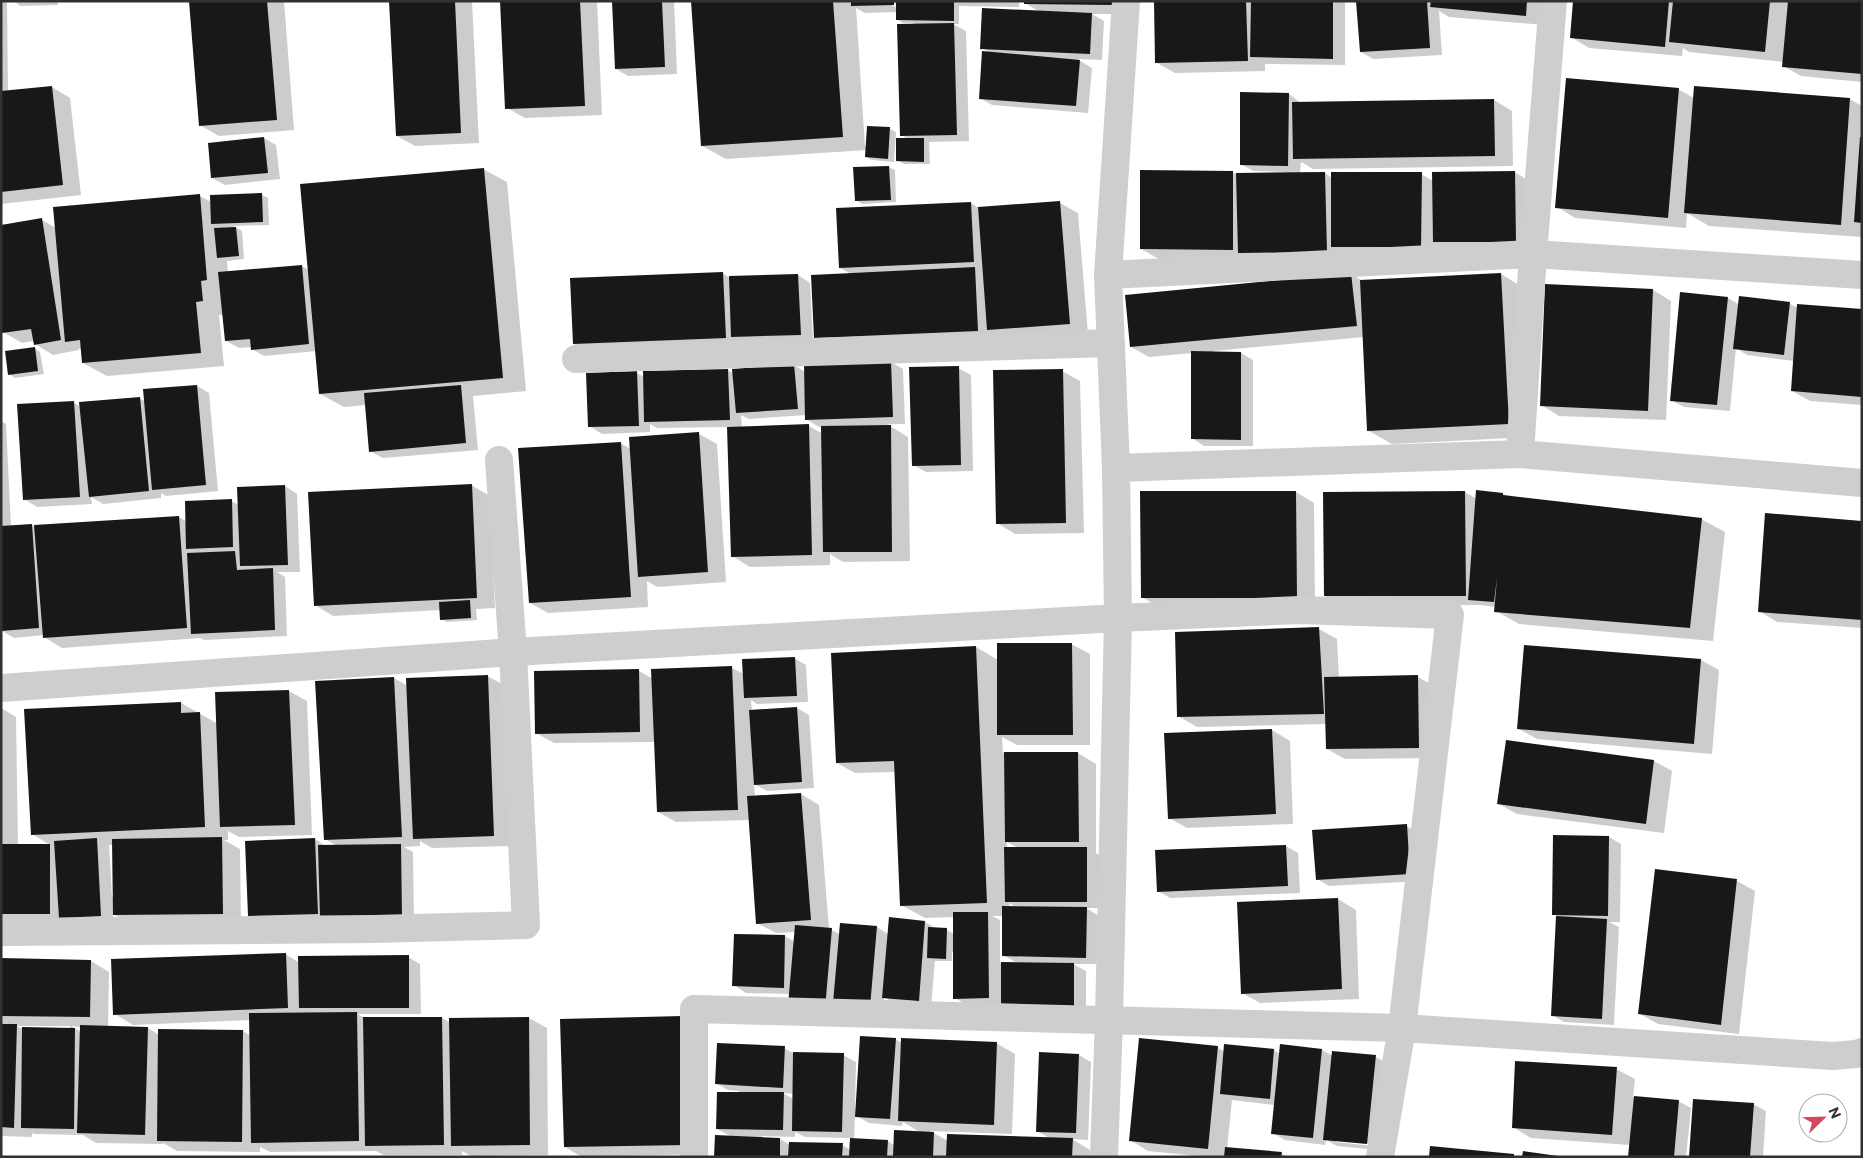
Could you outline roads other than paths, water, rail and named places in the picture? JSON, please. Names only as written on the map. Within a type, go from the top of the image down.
[{"type":"street","points":[[1104,1157],[1118,618],[1116,468],[1108,275],[1126,1]]},
{"type":"street","points":[[1520,454],[1533,254],[1553,1]]},
{"type":"street","points":[[1108,275],[1533,254],[1862,275]]},
{"type":"street","points":[[576,359],[1111,343]]},
{"type":"street","points":[[1116,468],[1520,454],[1862,483]]},
{"type":"street","points":[[1,932],[526,926],[513,652],[499,460]]},
{"type":"street","points":[[1,688],[513,652],[1118,618],[1300,610],[1450,615],[1402,1028],[1380,1157]]},
{"type":"street","points":[[694,1157],[694,1009],[1402,1028],[1833,1056],[1862,1052]]}]
